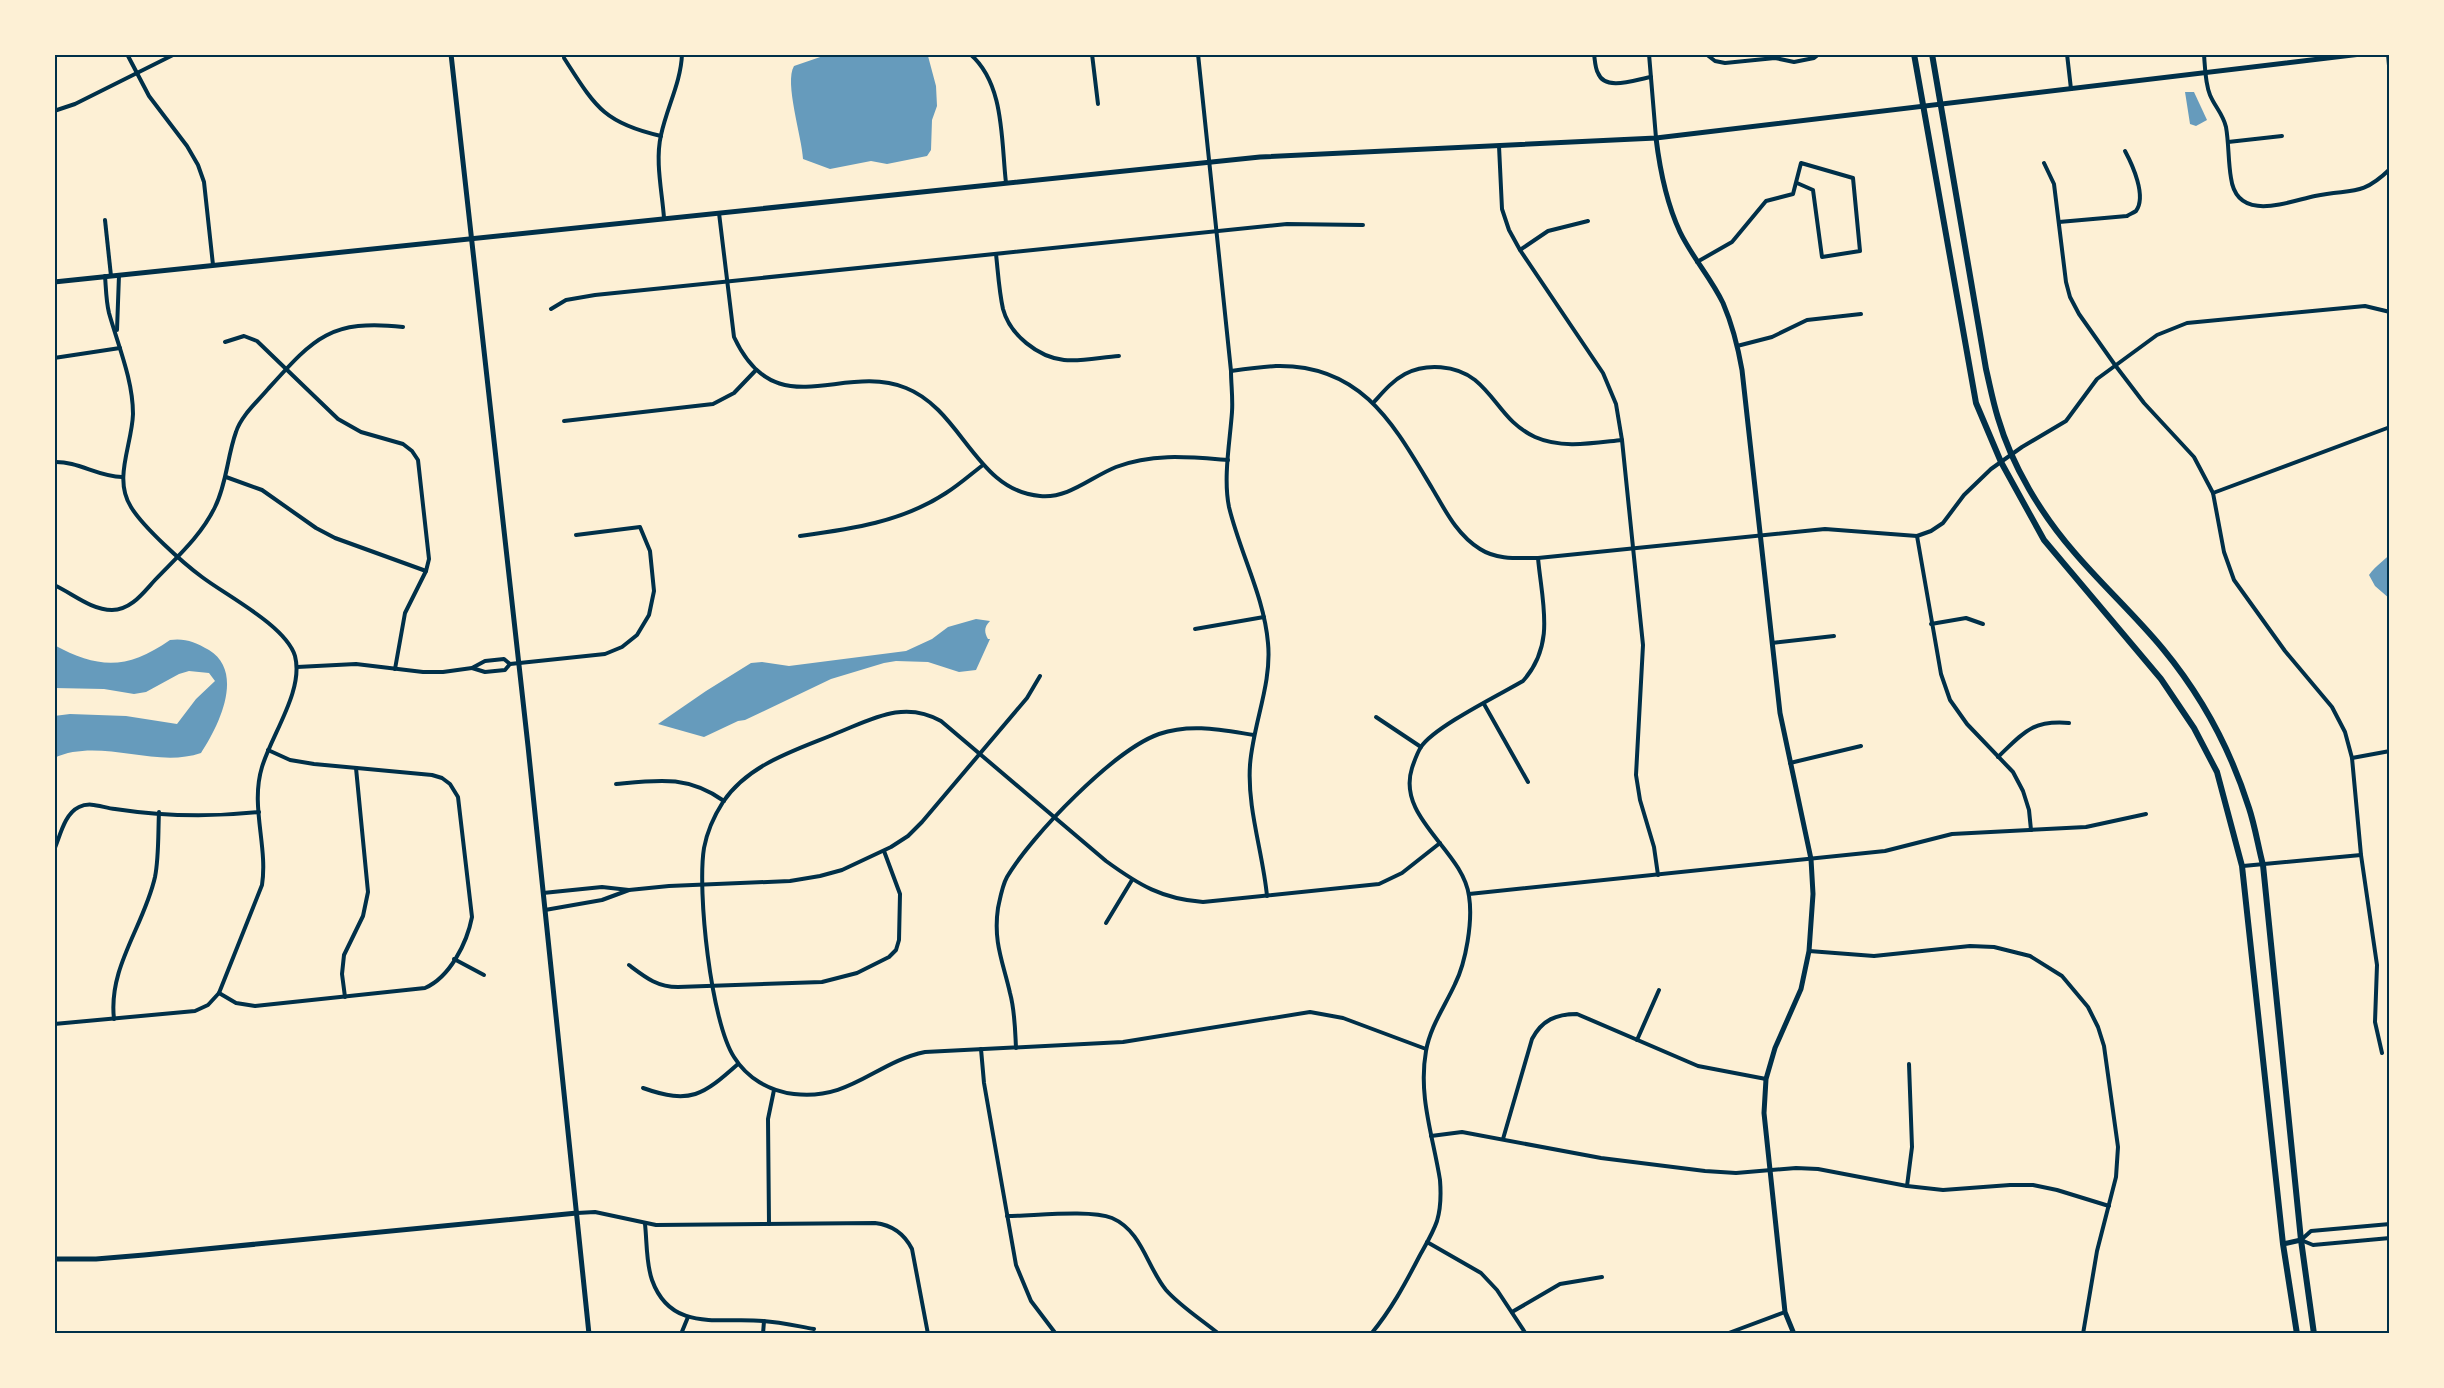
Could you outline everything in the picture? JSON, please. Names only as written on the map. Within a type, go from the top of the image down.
[{"type":"main road","points":[[1914,54],[1976,403],[2001,462],[2044,540],[2161,679],[2194,728],[2217,772],[2242,866],[2283,1244],[2297,1334]]},
{"type":"main road","points":[[1932,54],[1986,369],[1998,419],[2012,454],[2040,507],[2061,536],[2163,649],[2201,703],[2229,754],[2249,808],[2263,865],[2301,1240],[2314,1334]]},
{"type":"street","points":[[127,54],[135,74],[198,165],[204,182],[213,265]]},
{"type":"street","points":[[54,111],[75,104],[175,54]]},
{"type":"street","points":[[451,54],[589,1334]]},
{"type":"street","points":[[664,218],[659,162],[660,136],[680,73],[681,54]]},
{"type":"street","points":[[970,54],[987,74],[997,101],[1006,183]]},
{"type":"street","points":[[1092,54],[1098,104]]},
{"type":"street","points":[[1198,54],[1231,370],[1229,505],[1264,617],[1268,644],[1268,669],[1250,766],[1251,797],[1264,865],[1267,896]]},
{"type":"street","points":[[1594,54],[1598,75],[1605,82],[1612,84],[1651,77]]},
{"type":"street","points":[[1649,54],[1660,173],[1668,204],[1680,233],[1722,302],[1737,346],[1780,713],[1812,859],[1813,894],[1809,951],[1801,989],[1775,1048],[1767,1079],[1764,1113],[1785,1312],[1794,1334]]},
{"type":"street","points":[[1706,54],[1715,61],[1725,63],[1778,58],[1800,62],[1819,54]]},
{"type":"street","points":[[2067,54],[2071,89]]},
{"type":"street","points":[[2204,54],[2210,95],[2222,114],[2233,187],[2237,195],[2251,204],[2261,206],[2283,204],[2316,195],[2355,191],[2375,183],[2390,169]]},
{"type":"street","points":[[54,282],[1260,157],[1656,138],[2071,89],[2310,57],[2361,54]]},
{"type":"street","points":[[2388,54],[2390,77]]},
{"type":"street","points":[[564,58],[590,98],[605,114],[631,129],[660,136]]},
{"type":"street","points":[[2228,142],[2282,136]]},
{"type":"street","points":[[1499,146],[1502,209],[1509,230],[1603,373],[1616,404],[1634,548],[1642,645],[1636,776],[1640,800],[1654,848],[1658,875]]},
{"type":"street","points":[[2059,222],[2127,216],[2136,211],[2139,200],[2136,171],[2125,151]]},
{"type":"street","points":[[1697,262],[1732,242],[1766,201],[1793,194],[1801,163],[1853,178],[1860,252],[1822,257],[1813,190],[1797,183]]},
{"type":"street","points":[[2044,163],[2054,184],[2070,297],[2079,314],[2144,403],[2194,457],[2213,493],[2224,552],[2234,580],[2285,651],[2332,707],[2345,732],[2352,758],[2361,855],[2377,965],[2375,1022],[2382,1053]]},
{"type":"street","points":[[718,213],[725,282],[734,337],[741,353],[756,370],[775,382],[797,388],[876,382],[907,388],[935,407],[983,465],[1009,489],[1026,495],[1044,497],[1067,492],[1115,468],[1144,458],[1177,456],[1228,460]]},
{"type":"street","points":[[54,1024],[195,1011],[208,1005],[219,993],[262,885],[264,866],[258,789],[260,773],[293,691],[297,667],[290,645],[279,631],[204,579],[178,557],[131,508],[123,488],[123,477],[131,442],[133,411],[131,391],[117,333],[109,311],[105,220]]},
{"type":"street","points":[[1520,250],[1548,231],[1588,220]]},
{"type":"street","points":[[551,309],[566,300],[585,297],[1216,231],[1287,224],[1363,225]]},
{"type":"street","points":[[996,254],[1004,310],[1013,329],[1027,344],[1045,355],[1064,360],[1119,356]]},
{"type":"street","points":[[117,333],[119,275]]},
{"type":"street","points":[[1231,370],[1278,366],[1310,369],[1345,382],[1374,402],[1397,429],[1452,522],[1466,538],[1481,550],[1499,557],[1538,558],[1825,529],[1917,536],[1943,523],[1964,495],[2001,462],[2066,421],[2097,379],[2157,336],[2187,323],[2365,306],[2390,312]]},
{"type":"street","points":[[1737,346],[1772,337],[1807,320],[1861,314]]},
{"type":"street","points":[[54,585],[98,608],[116,610],[133,603],[207,523],[217,505],[240,423],[287,368],[311,344],[346,327],[376,324],[403,327]]},
{"type":"street","points":[[225,342],[244,336],[251,338],[287,368],[338,419],[361,432],[399,441],[416,455],[421,470],[429,546],[426,571],[405,613],[395,669]]},
{"type":"street","points":[[54,357],[120,348]]},
{"type":"street","points":[[1374,402],[1390,384],[1405,374],[1424,368],[1444,367],[1475,380],[1509,420],[1523,431],[1538,438],[1570,445],[1622,440]]},
{"type":"street","points":[[564,421],[713,404],[734,393],[756,370]]},
{"type":"street","points":[[2213,493],[2390,427]]},
{"type":"street","points":[[54,462],[77,465],[105,476],[123,477]]},
{"type":"street","points":[[800,536],[858,528],[901,516],[945,494],[983,465]]},
{"type":"street","points":[[226,477],[262,490],[316,528],[335,538],[426,571]]},
{"type":"street","points":[[472,668],[485,672],[505,670],[510,664],[605,654],[622,647],[636,635],[649,615],[654,591],[650,551],[640,527],[576,535]]},
{"type":"street","points":[[1917,536],[1941,674],[1950,700],[1967,724],[2013,772],[2023,790],[2029,810],[2031,830]]},
{"type":"street","points":[[1371,1334],[1401,1292],[1437,1221],[1441,1197],[1422,1087],[1426,1049],[1432,1030],[1457,982],[1463,963],[1470,913],[1469,894],[1460,868],[1419,816],[1411,796],[1411,771],[1421,747],[1438,730],[1523,681],[1534,669],[1541,654],[1545,629],[1538,558]]},
{"type":"street","points":[[1195,629],[1264,617]]},
{"type":"street","points":[[1931,624],[1966,618],[1983,624]]},
{"type":"street","points":[[1771,643],[1834,636]]},
{"type":"street","points":[[297,667],[356,664],[433,673],[472,668],[485,661],[504,659],[510,664]]},
{"type":"street","points":[[543,893],[602,887],[629,890],[812,878],[842,870],[884,851],[915,830],[1027,698],[1040,676]]},
{"type":"street","points":[[1484,704],[1528,782]]},
{"type":"street","points":[[1426,1049],[1343,1018],[1310,1012],[1123,1042],[925,1052],[912,1055],[853,1085],[833,1092],[798,1094],[774,1090],[752,1077],[738,1064],[724,1037],[706,938],[703,884],[705,845],[710,827],[724,801],[738,784],[763,766],[877,716],[896,711],[914,711],[933,717],[949,727],[1132,880],[1162,896],[1203,902],[1379,884],[1402,873],[1440,843]]},
{"type":"street","points":[[1376,717],[1421,747]]},
{"type":"street","points":[[1998,757],[2027,730],[2050,721],[2069,723]]},
{"type":"street","points":[[1016,1048],[1014,1012],[999,954],[998,909],[1005,880],[1019,859],[1101,771],[1129,751],[1159,734],[1196,727],[1254,735]]},
{"type":"street","points":[[1790,763],[1862,746]]},
{"type":"street","points":[[219,993],[236,1003],[249,1006],[425,988],[443,976],[466,938],[472,917],[459,802],[450,784],[437,776],[298,762],[268,750]]},
{"type":"street","points":[[2352,758],[2390,751]]},
{"type":"street","points":[[345,997],[342,974],[344,955],[363,916],[368,892],[356,768]]},
{"type":"street","points":[[616,784],[658,780],[681,782],[703,788],[724,801]]},
{"type":"street","points":[[54,850],[69,817],[79,807],[94,805],[124,810],[224,815],[259,812]]},
{"type":"street","points":[[114,1019],[112,1001],[115,982],[155,878],[159,812]]},
{"type":"street","points":[[1469,894],[1885,851],[1952,834],[2086,827],[2146,814]]},
{"type":"street","points":[[629,965],[649,981],[663,986],[829,981],[857,973],[889,957],[896,950],[899,940],[900,894],[884,851]]},
{"type":"street","points":[[2242,866],[2361,855]]},
{"type":"street","points":[[1106,923],[1132,880]]},
{"type":"street","points":[[545,910],[602,900],[629,890]]},
{"type":"street","points":[[1809,951],[1874,956],[1970,946],[1994,946],[2030,956],[2061,976],[2088,1007],[2104,1046],[2118,1147],[2116,1178],[2097,1251],[2083,1334]]},
{"type":"street","points":[[454,958],[484,975]]},
{"type":"street","points":[[1637,1040],[1659,990]]},
{"type":"street","points":[[1503,1139],[1532,1039],[1537,1029],[1546,1021],[1561,1014],[1577,1014],[1698,1066],[1767,1079]]},
{"type":"street","points":[[981,1049],[984,1083],[1016,1265],[1031,1301],[1056,1334]]},
{"type":"street","points":[[643,1088],[660,1094],[693,1096],[707,1090],[738,1064]]},
{"type":"street","points":[[1907,1186],[1912,1148],[1909,1064]]},
{"type":"street","points":[[769,1224],[768,1119],[774,1090]]},
{"type":"street","points":[[1431,1136],[1462,1132],[1601,1158],[1705,1172],[1736,1173],[1818,1169],[1907,1186],[1943,1190],[2033,1185],[2109,1206]]},
{"type":"street","points":[[54,1259],[135,1256],[577,1213],[601,1213],[645,1224],[875,1223],[894,1228],[912,1249],[928,1334]]},
{"type":"street","points":[[1007,1216],[1095,1214],[1110,1217],[1124,1224],[1138,1239],[1154,1272],[1167,1291],[1219,1334]]},
{"type":"street","points":[[645,1224],[649,1267],[656,1289],[669,1306],[688,1317],[709,1321],[764,1321],[814,1329]]},
{"type":"street","points":[[2283,1244],[2301,1240],[2311,1231],[2390,1224]]},
{"type":"street","points":[[2301,1240],[2313,1245],[2390,1238]]},
{"type":"street","points":[[1427,1242],[1481,1273],[1497,1290],[1526,1334]]},
{"type":"street","points":[[1512,1312],[1560,1284],[1602,1277]]},
{"type":"street","points":[[1726,1334],[1785,1312]]},
{"type":"street","points":[[681,1334],[688,1317]]},
{"type":"street","points":[[763,1334],[764,1321]]},
{"type":"water","points":[[829,54],[925,54],[928,56],[936,86],[937,106],[932,120],[931,150],[927,156],[887,164],[871,161],[830,169],[803,159],[792,97],[791,74],[794,66]]},
{"type":"water","points":[[2185,92],[2194,92],[2207,120],[2196,126],[2190,124]]},
{"type":"water","points":[[2390,554],[2390,599],[2375,586],[2369,575]]},
{"type":"water","points":[[976,619],[990,621],[985,630],[990,639],[976,670],[959,672],[928,662],[884,663],[831,679],[704,737],[658,724],[751,663],[762,662],[789,666],[906,651],[932,639],[948,627]]},
{"type":"water","points":[[170,640],[190,641],[209,650],[220,660],[225,672],[227,685],[221,714],[201,753],[165,758],[90,751],[72,752],[54,758],[54,716],[70,714],[126,716],[177,724],[196,699],[215,681],[209,673],[189,671],[146,692],[134,694],[104,689],[54,688],[54,645],[85,659],[113,663],[140,657]]}]
